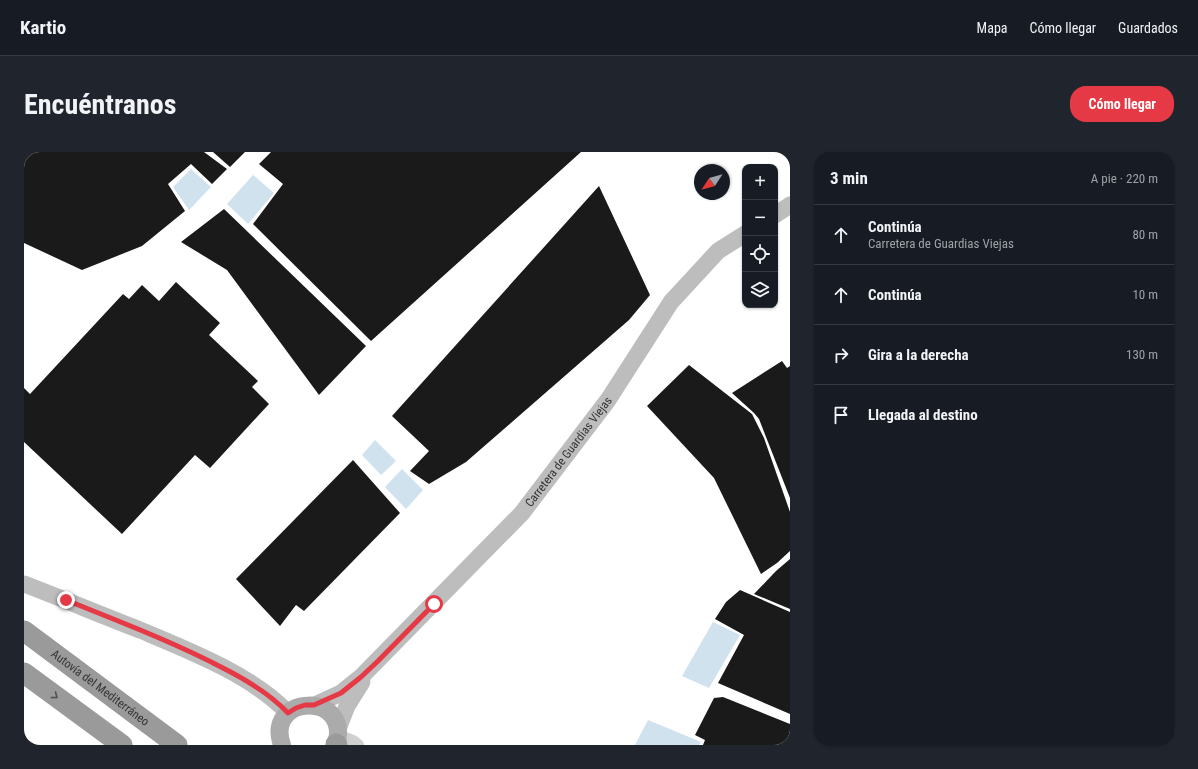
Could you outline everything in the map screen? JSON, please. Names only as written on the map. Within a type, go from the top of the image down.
[{"type":"highway","name":"Autovía del Mediterráneo","points":[[24,631],[177,745]]},
{"type":"highway","points":[[24,673],[122,745]]},
{"type":"main road","points":[[280,743],[281,726],[288,713],[301,706],[314,705],[323,708],[335,721],[337,740]]},
{"type":"street","points":[[778,213],[790,205]]},
{"type":"street","name":"Carretera de Guardias Viejas","points":[[314,705],[341,693],[361,677],[522,513],[608,400],[671,302],[718,251],[742,236]]},
{"type":"street","points":[[24,584],[192,651],[245,680],[267,694],[280,704],[288,713]]},
{"type":"street","name":"Carretera de Guardias Viejas","points":[[337,740],[347,706],[354,693],[378,661]]},
{"type":"street","points":[[337,740],[353,741],[358,745]]},
{"type":"water","points":[[191,169],[211,187],[189,210],[173,187]]},
{"type":"water","points":[[253,175],[274,193],[248,224],[227,204]]},
{"type":"water","points":[[375,440],[396,461],[381,475],[362,455]]},
{"type":"water","points":[[402,469],[423,490],[406,509],[385,487]]},
{"type":"water","points":[[713,622],[740,635],[709,688],[682,676]]},
{"type":"water","points":[[648,720],[701,742],[699,745],[635,745]]},
{"type":"building","points":[[24,152],[204,152],[227,169],[212,184],[191,164],[168,184],[185,211],[142,246],[82,270],[24,243]]},
{"type":"building","points":[[213,152],[245,152],[230,167]]},
{"type":"building","points":[[271,152],[581,152],[371,341],[253,224],[283,184],[259,164]]},
{"type":"building","points":[[599,186],[650,295],[629,320],[466,462],[429,484],[410,471],[429,451],[392,416]]},
{"type":"building","points":[[224,209],[366,346],[319,395],[227,270],[181,242]]},
{"type":"building","points":[[176,282],[220,323],[209,335],[258,381],[252,387],[269,404],[210,468],[195,455],[122,534],[24,442],[24,388],[30,394],[123,294],[129,299],[142,285],[159,301]]},
{"type":"building","points":[[782,361],[787,368],[790,366],[790,498],[759,419],[732,393]]},
{"type":"building","points":[[689,365],[752,414],[764,438],[790,512],[790,551],[777,563],[761,574],[714,478],[647,406]]},
{"type":"building","points":[[353,460],[400,513],[304,611],[296,605],[280,626],[236,579]]},
{"type":"building","points":[[790,559],[790,609],[754,594],[776,571]]},
{"type":"building","points":[[740,590],[790,612],[790,714],[718,683],[744,635],[715,619],[726,602]]},
{"type":"building","points":[[723,697],[790,724],[790,745],[703,745],[705,740],[695,735],[714,698]]},
{"type":"route","points":[[66,600],[192,651],[245,680],[267,694],[280,704],[288,713],[296,708],[305,705],[314,705],[341,693],[378,661],[434,604]]}]
